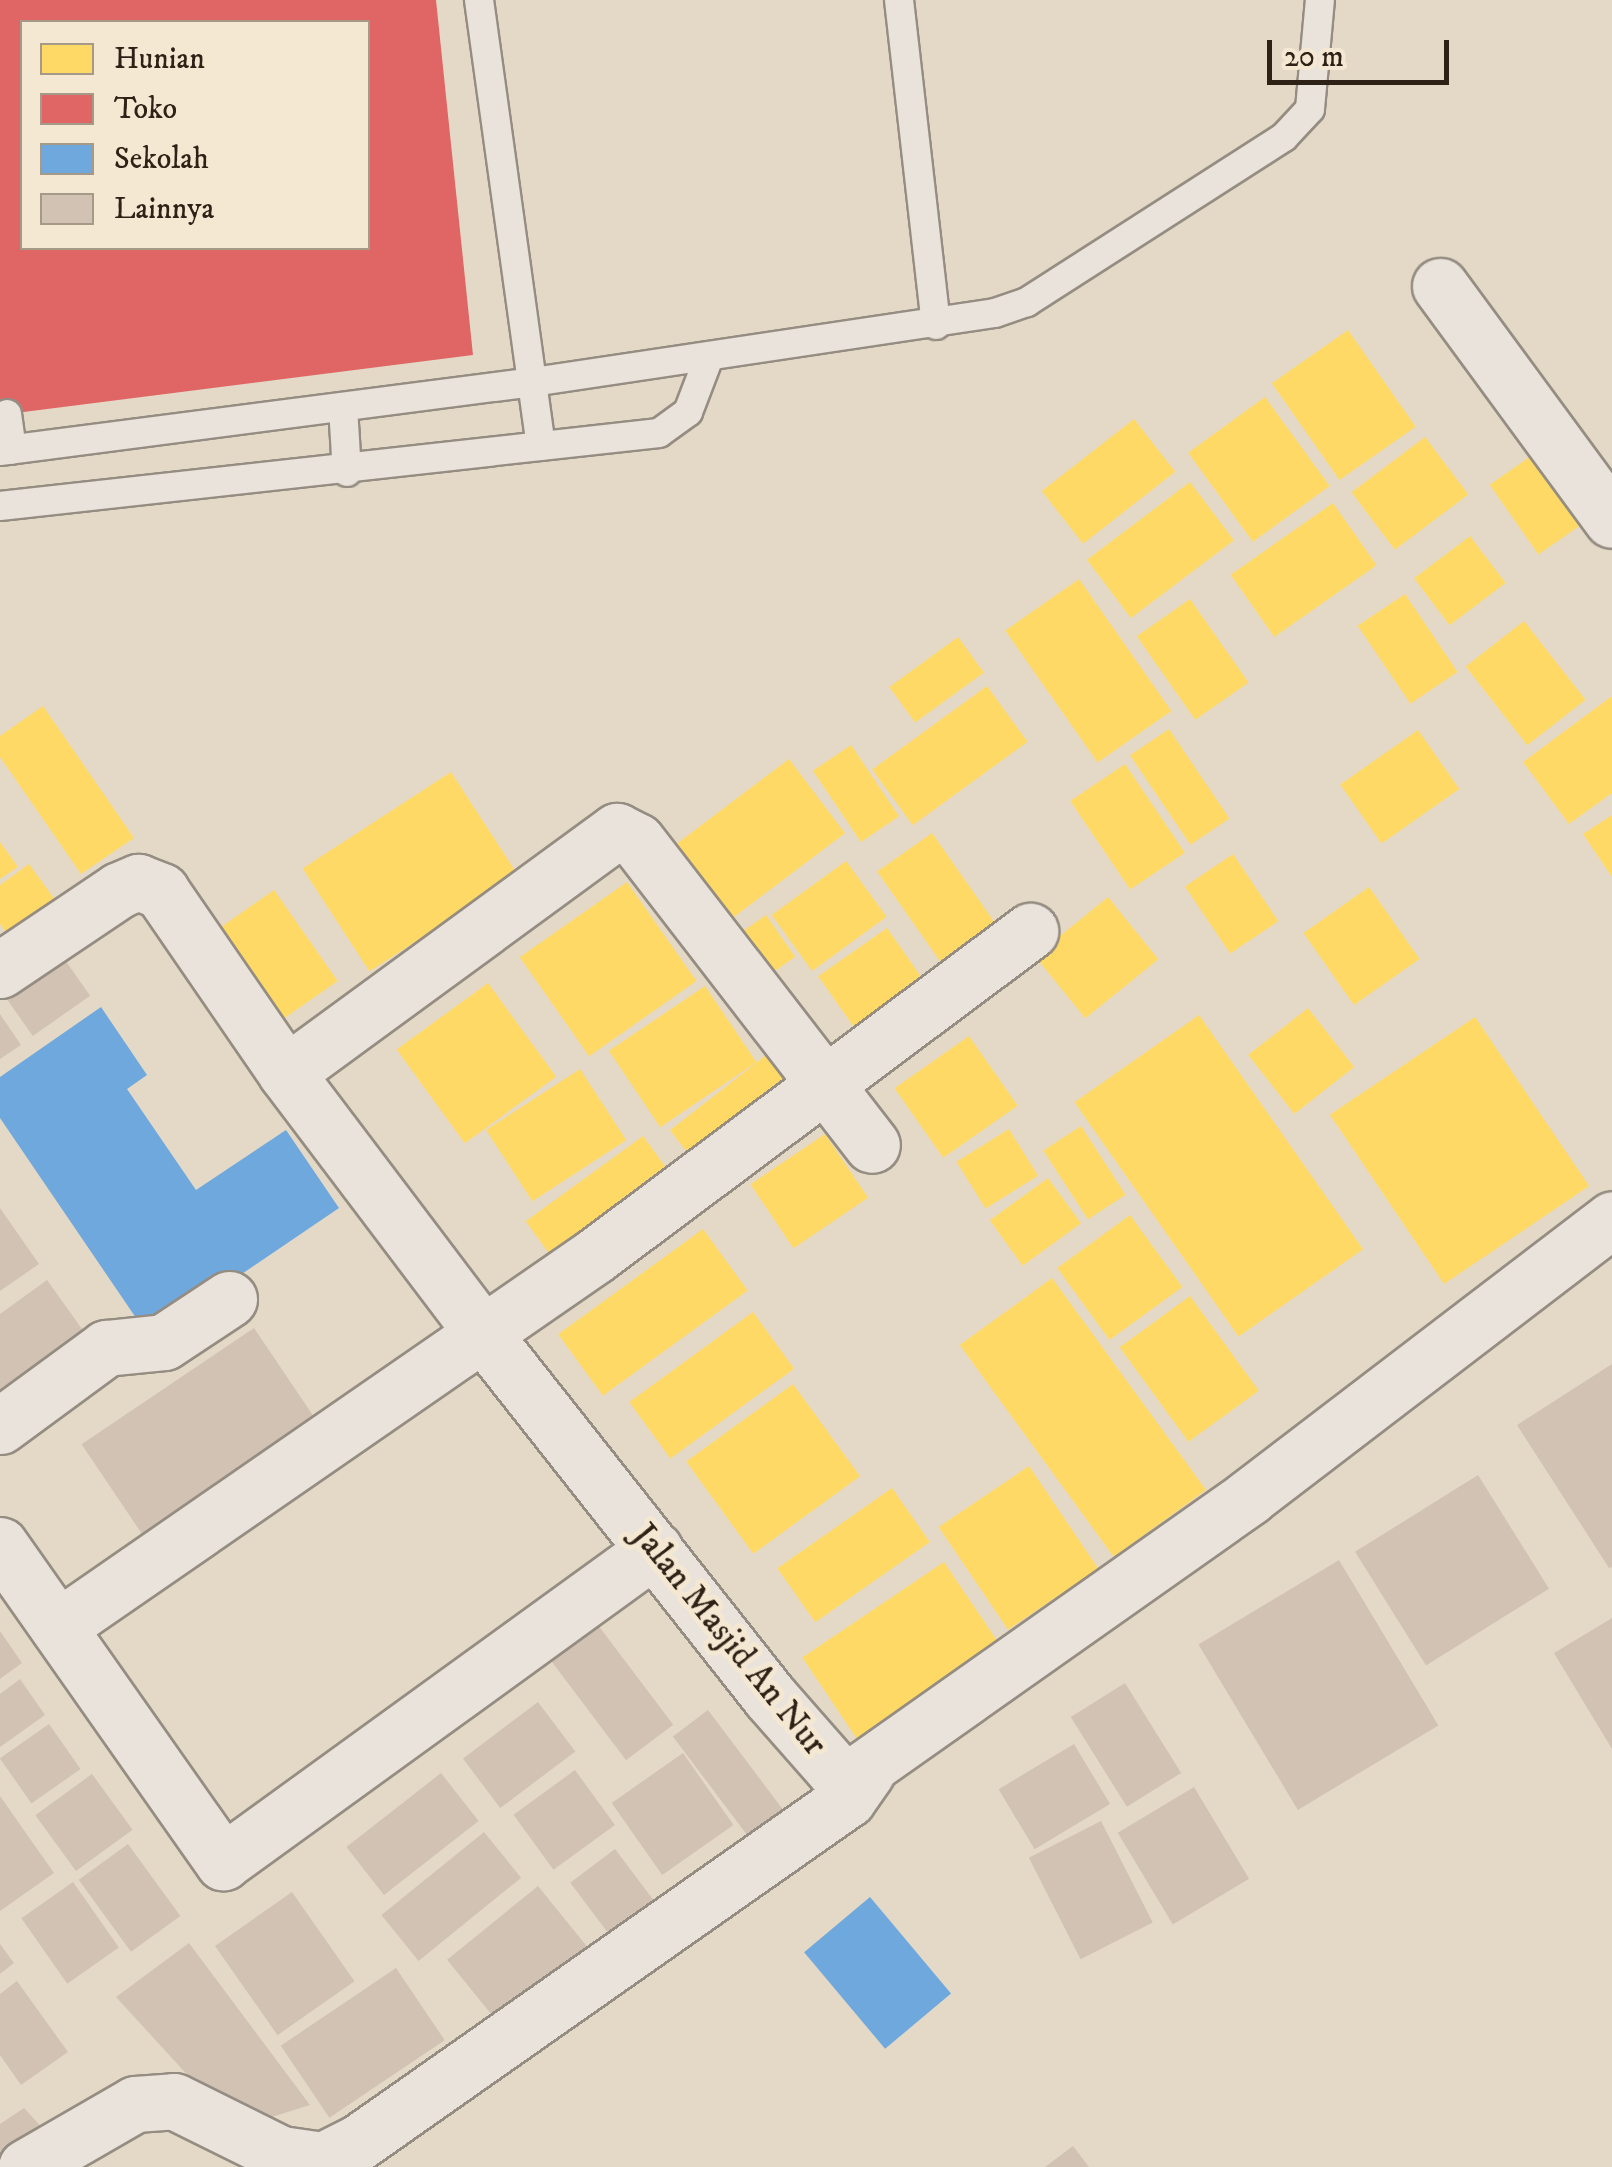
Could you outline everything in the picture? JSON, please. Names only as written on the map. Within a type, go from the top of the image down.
[{"type":"street","points":[[1440,286],[1612,520]]},
{"type":"street","points":[[286,1073],[616,831],[637,842],[828,1083],[872,1145]]},
{"type":"street","name":"Jalan Masjid An Nur","points":[[0,970],[119,890],[150,884],[286,1073],[484,1335],[834,1770],[866,1772],[1249,1497],[1612,1219]]},
{"type":"street","points":[[58,1627],[484,1335],[1030,931]]},
{"type":"street","points":[[0,1426],[106,1348],[164,1342],[229,1298]]},
{"type":"street","points":[[0,1545],[58,1627],[204,1876],[655,1548]]},
{"type":"street","points":[[26,2167],[120,2111],[174,2101],[205,2112],[252,2143],[323,2160],[376,2131],[848,1799],[866,1772]]},
{"type":"lane","points":[[479,0],[541,446]]},
{"type":"lane","points":[[899,0],[936,325]]},
{"type":"lane","points":[[6,414],[6,450],[936,325],[1027,302],[1284,136],[1310,109],[1320,0]]},
{"type":"lane","points":[[0,506],[347,472],[659,433],[676,425],[709,357]]},
{"type":"lane","points":[[343,407],[347,472]]},
{"type":"building: Hunian","points":[[1348,330],[1416,427],[1340,480],[1272,383]]},
{"type":"building: Hunian","points":[[1265,397],[1330,486],[1253,542],[1188,453]]},
{"type":"building: Hunian","points":[[1134,419],[1175,472],[1083,544],[1042,491]]},
{"type":"building: Hunian","points":[[1425,437],[1468,495],[1395,550],[1352,492]]},
{"type":"building: Hunian","points":[[1538,451],[1587,521],[1538,554],[1490,485]]},
{"type":"building: Hunian","points":[[1190,482],[1234,540],[1131,618],[1087,560]]},
{"type":"building: Hunian","points":[[1333,503],[1377,565],[1274,637],[1231,575]]},
{"type":"building: Hunian","points":[[1470,536],[1506,583],[1450,625],[1414,578]]},
{"type":"building: Hunian","points":[[1079,579],[1171,711],[1098,763],[1005,631]]},
{"type":"building: Hunian","points":[[1405,594],[1458,672],[1410,704],[1358,626]]},
{"type":"building: Hunian","points":[[1190,599],[1249,683],[1195,720],[1137,636]]},
{"type":"building: Hunian","points":[[1524,621],[1586,700],[1527,745],[1466,667]]},
{"type":"building: Hunian","points":[[958,637],[984,673],[915,723],[889,687]]},
{"type":"building: Hunian","points":[[987,686],[1028,742],[913,825],[872,769]]},
{"type":"building: Hunian","points":[[1612,696],[1612,793],[1569,824],[1523,762]]},
{"type":"building: Hunian","points":[[43,706],[134,838],[81,874],[0,757],[0,736]]},
{"type":"building: Hunian","points":[[1169,729],[1229,819],[1190,845],[1130,755]]},
{"type":"building: Hunian","points":[[1418,730],[1459,789],[1381,843],[1340,784]]},
{"type":"building: Hunian","points":[[851,745],[899,816],[861,842],[813,771]]},
{"type":"building: Hunian","points":[[789,759],[845,833],[720,927],[664,853]]},
{"type":"building: Hunian","points":[[1125,764],[1185,853],[1130,890],[1070,801]]},
{"type":"building: Hunian","points":[[451,772],[518,875],[370,972],[303,868]]},
{"type":"building: Hunian","points":[[1612,815],[1612,877],[1583,834]]},
{"type":"building: Hunian","points":[[932,833],[1000,930],[945,968],[877,871]]},
{"type":"building: Hunian","points":[[0,842],[18,867],[0,879]]},
{"type":"building: Hunian","points":[[1233,854],[1278,921],[1230,954],[1185,886]]},
{"type":"building: Hunian","points":[[846,861],[887,917],[812,971],[772,915]]},
{"type":"building: Hunian","points":[[29,864],[66,915],[18,949],[0,924],[0,885]]},
{"type":"building: Hunian","points":[[627,882],[696,981],[589,1056],[520,957]]},
{"type":"building: Hunian","points":[[1369,887],[1419,959],[1354,1005],[1303,933]]},
{"type":"building: Hunian","points":[[274,890],[338,981],[280,1021],[217,930]]},
{"type":"building: Hunian","points":[[1108,897],[1158,959],[1085,1018],[1035,956]]},
{"type":"building: Hunian","points":[[766,915],[795,957],[755,985],[726,943]]},
{"type":"building: Hunian","points":[[887,928],[924,980],[855,1029],[818,976]]},
{"type":"building: Hunian","points":[[488,983],[556,1077],[465,1143],[397,1049]]},
{"type":"building: Hunian","points":[[705,986],[756,1062],[660,1127],[609,1051]]},
{"type":"building: Hunian","points":[[1308,1008],[1354,1067],[1294,1114],[1248,1055]]},
{"type":"building: Hunian","points":[[1199,1015],[1363,1249],[1239,1336],[1074,1102]]},
{"type":"building: Hunian","points":[[1475,1017],[1589,1186],[1444,1284],[1330,1115]]},
{"type":"building: Hunian","points":[[969,1036],[1018,1106],[943,1158],[894,1088]]},
{"type":"building: Hunian","points":[[770,1052],[803,1095],[703,1173],[670,1130]]},
{"type":"building: Hunian","points":[[580,1069],[626,1140],[532,1201],[486,1130]]},
{"type":"building: Hunian","points":[[1081,1126],[1126,1195],[1088,1219],[1043,1151]]},
{"type":"building: Hunian","points":[[1009,1129],[1038,1176],[986,1208],[956,1162]]},
{"type":"building: Hunian","points":[[825,1134],[868,1198],[793,1248],[750,1184]]},
{"type":"building: Hunian","points":[[643,1136],[679,1186],[562,1271],[526,1221]]},
{"type":"building: Hunian","points":[[1048,1178],[1081,1223],[1023,1266],[990,1220]]},
{"type":"building: Hunian","points":[[1130,1215],[1182,1287],[1110,1340],[1057,1268]]},
{"type":"building: Hunian","points":[[703,1229],[748,1290],[603,1396],[558,1334]]},
{"type":"building: Hunian","points":[[1052,1278],[1206,1490],[1114,1557],[960,1345]]},
{"type":"building: Hunian","points":[[1190,1296],[1259,1391],[1188,1442],[1120,1347]]},
{"type":"building: Hunian","points":[[753,1312],[794,1369],[670,1459],[629,1402]]},
{"type":"building: Hunian","points":[[793,1384],[860,1476],[753,1554],[686,1462]]},
{"type":"building: Hunian","points":[[1029,1466],[1098,1569],[1008,1630],[939,1527]]},
{"type":"building: Hunian","points":[[892,1488],[930,1542],[815,1622],[777,1568]]},
{"type":"building: Hunian","points":[[944,1562],[1001,1647],[859,1742],[802,1658]]},
{"type":"building: Toko","points":[[0,0],[436,0],[473,355],[0,415]]},
{"type":"building: Sekolah","points":[[101,1007],[147,1075],[127,1089],[196,1190],[286,1130],[339,1208],[149,1337],[0,1118],[0,1077]]},
{"type":"building: Sekolah","points":[[870,1897],[951,1994],[885,2049],[804,1952]]},
{"type":"building: Lainnya","points":[[58,950],[90,996],[33,1036],[1,990]]},
{"type":"building: Lainnya","points":[[0,1014],[21,1045],[0,1059]]},
{"type":"building: Lainnya","points":[[0,1208],[39,1264],[0,1291]]},
{"type":"building: Lainnya","points":[[47,1280],[87,1336],[0,1397],[0,1314]]},
{"type":"building: Lainnya","points":[[254,1328],[323,1430],[150,1546],[82,1444]]},
{"type":"building: Lainnya","points":[[1612,1364],[1612,1567],[1609,1568],[1517,1425]]},
{"type":"building: Lainnya","points":[[1478,1475],[1549,1589],[1426,1665],[1355,1552]]},
{"type":"building: Lainnya","points":[[1339,1560],[1438,1725],[1298,1810],[1198,1644]]},
{"type":"building: Lainnya","points":[[1612,1618],[1612,1749],[1554,1653]]},
{"type":"building: Lainnya","points":[[598,1625],[673,1725],[626,1760],[551,1661]]},
{"type":"building: Lainnya","points":[[0,1631],[22,1663],[0,1679]]},
{"type":"building: Lainnya","points":[[20,1679],[45,1715],[0,1747],[0,1694]]},
{"type":"building: Lainnya","points":[[1125,1683],[1181,1773],[1127,1807],[1071,1717]]},
{"type":"building: Lainnya","points":[[538,1702],[575,1752],[500,1808],[463,1759]]},
{"type":"building: Lainnya","points":[[708,1710],[799,1831],[764,1858],[673,1736]]},
{"type":"building: Lainnya","points":[[49,1724],[81,1769],[31,1803],[0,1758]]},
{"type":"building: Lainnya","points":[[1074,1744],[1110,1804],[1035,1849],[999,1789]]},
{"type":"building: Lainnya","points":[[683,1753],[733,1825],[662,1875],[612,1803]]},
{"type":"building: Lainnya","points":[[575,1770],[615,1825],[553,1870],[514,1815]]},
{"type":"building: Lainnya","points":[[441,1773],[479,1821],[384,1895],[346,1847]]},
{"type":"building: Lainnya","points":[[92,1774],[133,1830],[76,1871],[35,1815]]},
{"type":"building: Lainnya","points":[[1194,1787],[1249,1879],[1173,1925],[1118,1833]]},
{"type":"building: Lainnya","points":[[0,1796],[54,1873],[0,1911]]},
{"type":"building: Lainnya","points":[[1101,1821],[1153,1923],[1081,1959],[1029,1858]]},
{"type":"building: Lainnya","points":[[484,1832],[521,1878],[419,1961],[381,1915]]},
{"type":"building: Lainnya","points":[[128,1844],[180,1916],[131,1952],[79,1880]]},
{"type":"building: Lainnya","points":[[615,1849],[664,1914],[619,1947],[570,1883]]},
{"type":"building: Lainnya","points":[[73,1882],[119,1948],[67,1984],[21,1918]]},
{"type":"building: Lainnya","points":[[538,1886],[597,1959],[506,2033],[447,1960]]},
{"type":"building: Lainnya","points":[[292,1892],[355,1981],[278,2035],[215,1946]]},
{"type":"building: Lainnya","points":[[189,1943],[310,2105],[236,2128],[116,1997]]},
{"type":"building: Lainnya","points":[[0,1944],[14,1963],[0,1974]]},
{"type":"building: Lainnya","points":[[396,1968],[445,2040],[329,2118],[281,2046]]},
{"type":"building: Lainnya","points":[[17,1981],[68,2052],[21,2085],[0,2055],[0,1994]]},
{"type":"building: Lainnya","points":[[24,2108],[48,2134],[0,2165],[0,2124]]},
{"type":"building: Lainnya","points":[[1073,2146],[1089,2167],[1045,2167]]}]
